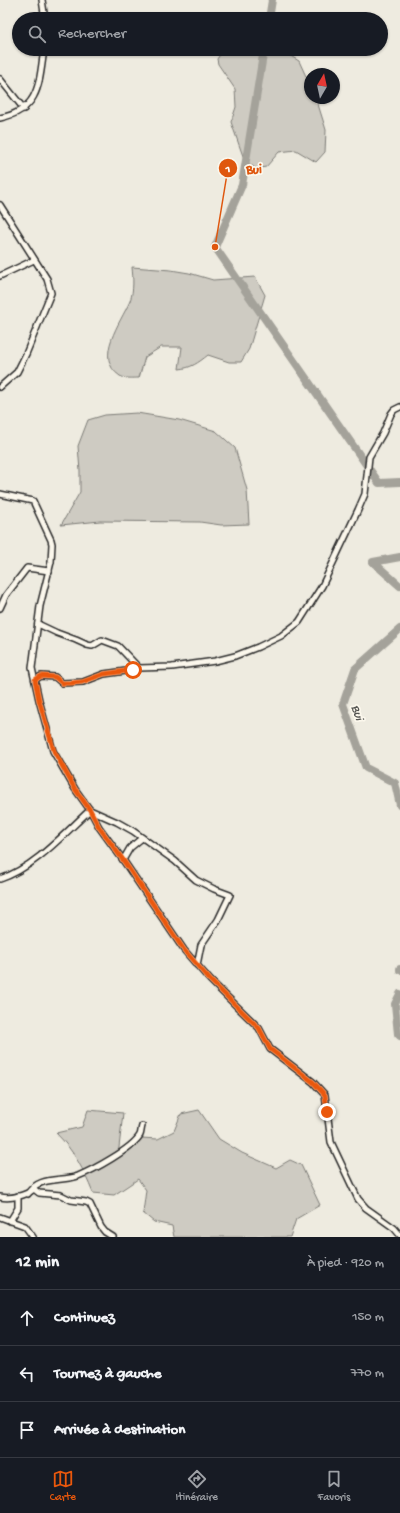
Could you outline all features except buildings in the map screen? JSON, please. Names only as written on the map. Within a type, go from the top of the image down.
[{"type":"street","points":[[42,0],[44,12]]},
{"type":"street","points":[[0,118],[15,114],[24,109],[31,102],[38,85],[43,56]]},
{"type":"street","points":[[0,79],[24,109]]},
{"type":"street","points":[[0,205],[47,279],[51,293],[17,372],[0,387]]},
{"type":"street","points":[[0,276],[34,260]]},
{"type":"street","points":[[35,680],[41,676],[55,677],[62,683],[82,682],[104,674],[139,668],[172,667],[215,661],[235,656],[281,636],[299,622],[322,586],[365,494],[369,457],[383,433],[391,414],[394,410],[400,407]]},
{"type":"street","points":[[0,494],[30,499],[35,504],[39,516],[52,542],[49,571],[40,606],[32,668],[39,700],[54,751],[75,789],[90,810],[99,827],[184,950],[210,980],[259,1028],[270,1049],[313,1082],[325,1095],[331,1142],[358,1199],[366,1208],[394,1228],[400,1235]]},
{"type":"street","points":[[0,608],[6,595],[27,568],[49,571]]},
{"type":"street","points":[[38,624],[87,645],[92,646],[102,640],[115,644],[139,668]]},
{"type":"street","points":[[90,810],[117,822],[142,838],[175,861],[196,880],[230,895],[218,920],[201,945],[197,965]]},
{"type":"street","points":[[0,879],[14,874],[39,857],[90,810]]},
{"type":"street","points":[[123,860],[130,848],[142,838]]},
{"type":"street","points":[[28,1194],[31,1188],[43,1182],[77,1176],[112,1159],[140,1136],[142,1126]]},
{"type":"street","points":[[0,1197],[6,1198],[28,1194],[34,1190],[39,1193],[86,1202],[90,1204],[105,1232],[113,1237]]},
{"type":"street","points":[[10,1221],[18,1208],[18,1196]]},
{"type":"street","points":[[0,1217],[25,1226],[28,1228],[33,1237]]},
{"type":"shaded area","points":[[219,56],[291,56],[299,61],[304,72],[304,104],[318,104],[326,130],[325,152],[316,162],[296,150],[279,152],[266,167],[256,169],[244,159],[231,122],[236,107],[235,89],[218,64],[217,59]]},
{"type":"shaded area","points":[[132,267],[171,270],[189,273],[213,280],[255,277],[265,295],[249,349],[241,362],[229,362],[208,355],[194,365],[179,369],[182,347],[161,347],[145,357],[139,378],[127,378],[120,376],[112,368],[109,360],[109,350],[116,329],[130,301],[133,284]]},
{"type":"shaded area","points":[[137,413],[179,420],[216,431],[235,448],[247,490],[249,524],[221,525],[200,522],[100,521],[61,525],[80,492],[78,446],[88,420],[105,415]]},
{"type":"shaded area","points":[[88,1110],[123,1113],[118,1156],[141,1138],[158,1139],[174,1131],[181,1114],[199,1110],[219,1139],[242,1153],[276,1168],[290,1160],[301,1165],[320,1205],[296,1219],[290,1237],[174,1237],[172,1226],[154,1222],[143,1213],[146,1190],[138,1179],[114,1195],[93,1193],[78,1161],[56,1133],[82,1127]]},
{"type":"waterway","name":"Bui","points":[[270,12],[272,0]]},
{"type":"waterway","name":"Bui","points":[[263,56],[242,185],[215,247],[379,483],[400,482]]},
{"type":"waterway","name":"Bui","points":[[400,557],[373,562],[400,586]]},
{"type":"waterway","name":"Bui","points":[[400,629],[355,669],[343,704],[366,768],[395,783],[400,805]]},
{"type":"waterway","name":"Bui","points":[[400,994],[395,1004],[398,1034],[400,1036]]},
{"type":"place","name":"Bui","points":[[215,247]]},
{"type":"route","points":[[133,670],[104,674],[82,682],[62,683],[55,677],[41,676],[35,680],[39,700],[54,751],[75,789],[90,810],[99,827],[184,950],[210,980],[259,1028],[270,1049],[313,1082],[325,1095],[327,1112]]}]
